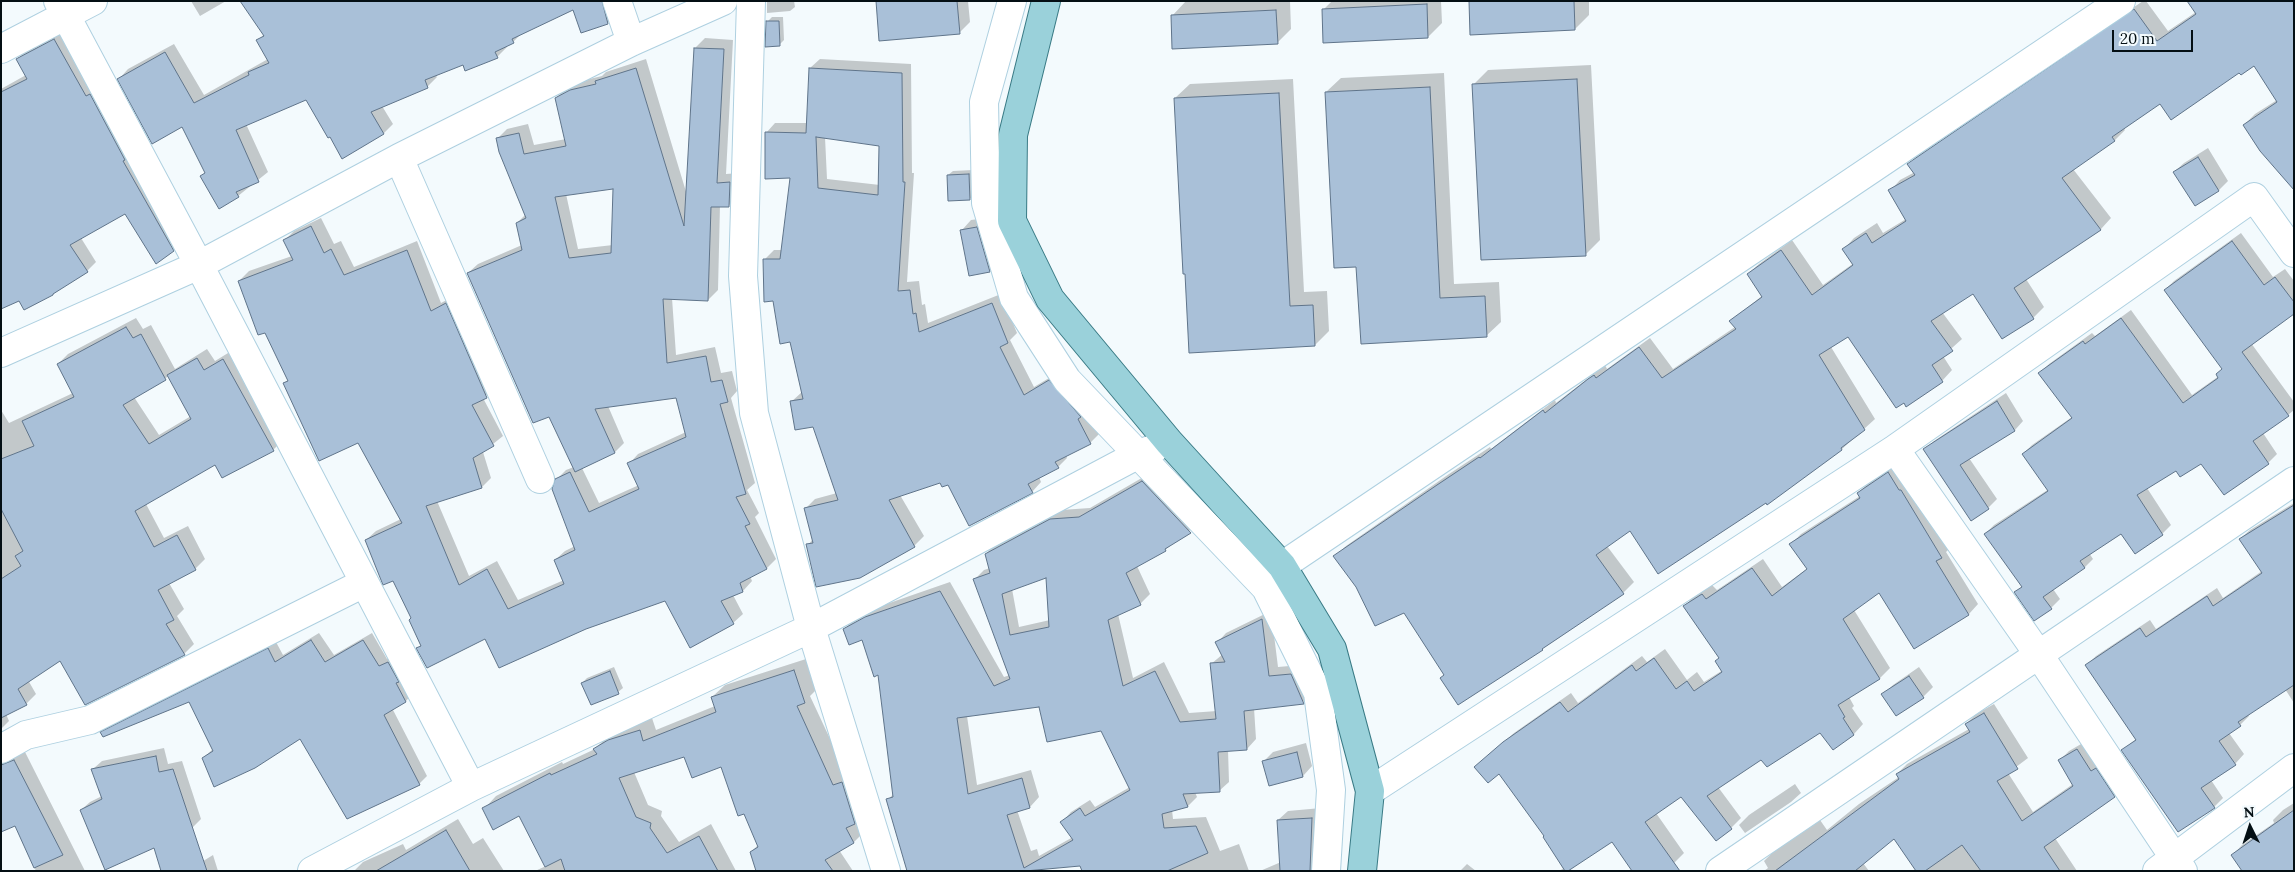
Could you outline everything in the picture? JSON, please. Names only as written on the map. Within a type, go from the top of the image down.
[{"type":"main road","points":[[1046,1],[1013,135],[1012,221],[1050,299],[1169,442],[1282,566],[1332,650],[1370,791],[1362,871]]},
{"type":"street","points":[[1,49],[62,9],[93,1]]},
{"type":"street","points":[[617,1],[631,42]]},
{"type":"street","points":[[1,354],[199,265],[399,158],[631,42],[723,1]]},
{"type":"street","points":[[751,1],[743,276],[754,413],[811,628],[886,871]]},
{"type":"street","points":[[1012,1],[984,102],[986,203],[1014,298],[1067,380],[1266,588],[1318,693],[1331,790],[1326,871]]},
{"type":"street","points":[[1282,566],[2121,1]]},
{"type":"street","points":[[62,9],[199,265],[471,787]]},
{"type":"street","points":[[399,158],[540,479]]},
{"type":"street","points":[[1370,791],[1895,449],[2254,197],[2294,253]]},
{"type":"street","points":[[312,871],[471,787],[811,628],[1139,454],[1169,442]]},
{"type":"street","points":[[1895,449],[2039,655],[2172,867],[2294,768]]},
{"type":"street","points":[[1720,871],[2294,481]]},
{"type":"street","points":[[1,749],[26,735],[90,720],[364,583]]},
{"type":"building","points":[[240,1],[602,1],[608,24],[581,33],[573,10],[512,39],[514,43],[495,52],[498,58],[465,71],[463,65],[425,80],[428,88],[371,112],[384,134],[342,159],[306,100],[236,130],[259,182],[236,192],[239,197],[219,209],[200,176],[205,173],[182,127],[152,144],[117,79],[165,52],[194,103],[249,75],[248,72],[269,63],[256,40],[264,36]]},
{"type":"building","points":[[876,1],[957,1],[960,34],[879,41]]},
{"type":"building","points":[[1469,1],[1574,1],[1575,30],[1470,35]]},
{"type":"building","points":[[2187,1],[2294,1],[2294,190],[2260,151],[2243,125],[2277,102],[2254,66],[2241,75],[2239,73],[2171,120],[2160,104],[2112,137],[2115,141],[2062,178],[2101,230],[2014,288],[2034,319],[2002,339],[1973,294],[1931,321],[1953,351],[1932,365],[1943,382],[1906,407],[1904,403],[1896,408],[1848,337],[1819,355],[1865,430],[1841,448],[1842,450],[1767,505],[1766,503],[1658,574],[1630,531],[1596,555],[1624,594],[1543,650],[1458,705],[1440,678],[1444,675],[1404,613],[1375,626],[1356,587],[1333,556],[1480,458],[1543,410],[1545,413],[1588,379],[1594,375],[1596,378],[1639,347],[1662,378],[1736,329],[1729,321],[1762,297],[1747,274],[1781,250],[1812,295],[1853,265],[1842,249],[1866,233],[1872,243],[1906,221],[1888,190],[1915,175],[1907,164],[2134,9],[2157,41],[2196,14]]},
{"type":"building","points":[[1427,4],[1428,38],[1323,43],[1322,9]]},
{"type":"building","points":[[1276,10],[1278,44],[1172,49],[1171,15]]},
{"type":"building","points":[[766,21],[779,21],[780,46],[765,47]]},
{"type":"building","points":[[54,39],[86,96],[90,94],[125,160],[123,161],[174,251],[156,264],[125,214],[70,245],[88,272],[53,295],[24,310],[19,301],[1,309],[1,92],[27,79],[16,59]]},
{"type":"building","points":[[694,48],[724,49],[717,183],[730,182],[729,207],[711,207],[708,301],[663,299],[667,363],[706,356],[711,382],[722,380],[728,402],[720,404],[746,494],[736,497],[750,524],[745,526],[767,569],[740,583],[743,592],[721,601],[734,624],[690,648],[665,601],[586,629],[499,668],[485,639],[427,668],[416,648],[421,646],[409,620],[411,618],[393,581],[383,585],[365,540],[402,523],[358,443],[319,461],[283,383],[288,381],[265,333],[258,335],[238,281],[293,260],[283,240],[311,226],[324,253],[331,249],[344,275],[407,250],[431,311],[446,303],[487,398],[472,405],[494,446],[473,458],[482,488],[426,506],[459,585],[487,569],[508,609],[564,584],[554,560],[575,550],[552,489],[555,479],[570,472],[589,512],[639,489],[627,463],[686,437],[676,398],[595,409],[615,453],[575,472],[549,417],[533,423],[467,273],[522,250],[516,223],[526,218],[499,152],[496,138],[519,133],[524,154],[566,146],[555,98],[570,90],[596,84],[595,81],[636,68],[684,226]],"holes":[[[613,189],[611,253],[569,258],[555,197]]]},
{"type":"building","points":[[809,68],[902,73],[903,182],[905,182],[898,291],[910,290],[913,314],[916,313],[919,332],[992,303],[1008,343],[1000,347],[1024,395],[1049,380],[1081,417],[1078,419],[1091,444],[1055,462],[1059,468],[1028,484],[1033,493],[969,526],[948,485],[942,487],[940,483],[889,500],[915,547],[860,578],[816,587],[806,544],[813,543],[804,508],[838,500],[813,427],[795,430],[790,401],[803,399],[790,342],[780,344],[773,301],[764,302],[763,259],[780,259],[790,178],[765,179],[765,132],[806,133]],"holes":[[[816,137],[879,146],[878,195],[818,188]]]},
{"type":"building","points":[[1577,79],[1586,256],[1481,260],[1472,84]]},
{"type":"building","points":[[1430,87],[1440,298],[1485,296],[1487,337],[1361,344],[1356,267],[1334,268],[1325,92]]},
{"type":"building","points":[[1279,93],[1290,306],[1313,305],[1315,346],[1189,353],[1174,98]]},
{"type":"building","points":[[2198,157],[2219,191],[2195,206],[2173,172]]},
{"type":"building","points":[[969,174],[970,200],[948,201],[947,175]]},
{"type":"building","points":[[977,227],[990,272],[969,276],[960,230]]},
{"type":"building","points":[[2232,241],[2264,285],[2275,277],[2294,302],[2294,314],[2242,352],[2289,416],[2253,441],[2269,464],[2224,495],[2201,464],[2180,477],[2176,471],[2137,495],[2163,535],[2135,554],[2121,534],[2080,561],[2085,568],[2043,597],[2052,609],[2034,621],[2014,592],[2022,587],[1984,534],[2048,491],[2022,454],[2072,418],[2038,373],[2083,341],[2085,344],[2121,318],[2183,403],[2218,378],[2216,374],[2222,369],[2164,290]]},
{"type":"building","points":[[126,327],[133,338],[141,334],[166,380],[123,405],[149,444],[191,419],[167,375],[197,358],[204,370],[223,359],[274,451],[222,478],[215,465],[135,511],[154,547],[177,535],[196,570],[158,590],[174,620],[166,624],[185,655],[85,705],[60,661],[18,689],[27,705],[1,718],[1,579],[21,566],[15,556],[23,551],[1,509],[1,459],[34,446],[22,421],[74,397],[57,364]]},
{"type":"building","points":[[1997,401],[2015,431],[1960,465],[1989,509],[1971,521],[1923,449]]},
{"type":"building","points":[[1888,472],[1942,558],[1936,561],[1969,615],[1914,649],[1879,593],[1843,619],[1880,679],[1838,705],[1845,717],[1843,718],[1854,735],[1833,750],[1820,733],[1767,767],[1761,760],[1707,796],[1732,829],[1716,841],[1681,797],[1645,822],[1680,871],[1632,871],[1612,842],[1568,871],[1565,871],[1544,836],[1499,774],[1488,783],[1474,767],[1503,742],[1560,702],[1568,712],[1632,665],[1636,671],[1654,658],[1676,689],[1687,681],[1694,691],[1722,672],[1715,661],[1719,658],[1683,606],[1702,594],[1706,599],[1752,568],[1772,596],[1807,569],[1789,544],[1860,498],[1857,493]]},
{"type":"building","points":[[1142,481],[1191,533],[1165,549],[1166,551],[1126,573],[1141,605],[1108,620],[1123,686],[1155,671],[1180,722],[1216,719],[1210,663],[1225,662],[1215,642],[1262,619],[1269,676],[1291,674],[1304,704],[1244,711],[1247,750],[1218,752],[1220,792],[1183,794],[1188,807],[1162,814],[1164,828],[1196,826],[1208,853],[1167,871],[1082,871],[1080,866],[1025,871],[907,871],[886,799],[893,797],[878,675],[874,677],[862,640],[849,645],[843,629],[865,617],[940,591],[994,686],[1010,679],[973,579],[990,573],[985,554],[1050,519],[1079,517]],"holes":[[[1046,578],[1049,627],[1010,635],[1002,594]],[[1039,707],[1047,742],[1101,731],[1130,790],[1085,816],[1080,808],[1060,822],[1073,840],[1024,868],[1007,815],[1030,808],[1022,778],[968,794],[957,718]]]},
{"type":"building","points":[[2294,505],[2294,685],[2238,722],[2241,726],[2219,741],[2236,765],[2201,788],[2215,808],[2178,832],[2121,750],[2136,740],[2085,665],[2140,628],[2146,637],[2207,596],[2213,606],[2262,573],[2239,539]]},
{"type":"building","points":[[311,640],[325,662],[363,640],[379,666],[388,662],[399,682],[396,683],[406,702],[384,715],[420,785],[347,819],[300,739],[255,768],[214,787],[202,758],[213,751],[189,702],[103,737],[100,732],[268,648],[275,662]]},
{"type":"building","points":[[794,670],[805,703],[797,706],[833,785],[842,782],[855,824],[846,828],[854,843],[825,860],[833,871],[756,871],[750,852],[758,847],[744,814],[738,816],[721,767],[692,778],[684,757],[619,778],[636,817],[651,823],[650,828],[667,853],[699,836],[718,871],[565,871],[561,859],[545,867],[519,816],[493,830],[482,808],[550,773],[551,775],[597,754],[593,749],[608,740],[640,730],[643,741],[716,712],[711,697]]},
{"type":"building","points":[[610,671],[619,694],[591,705],[581,683]]},
{"type":"building","points":[[1909,676],[1924,698],[1896,716],[1881,694]]},
{"type":"building","points":[[1984,713],[2018,769],[1997,781],[2022,821],[2073,786],[2058,760],[2077,749],[2091,771],[2096,768],[2115,797],[2044,847],[2060,871],[1981,871],[1962,845],[1925,871],[1916,871],[1894,839],[1855,871],[1775,871],[1899,779],[1896,774],[1970,732],[1965,724]]},
{"type":"building","points":[[1297,752],[1303,777],[1269,786],[1262,761]]},
{"type":"building","points":[[156,756],[159,772],[173,769],[207,871],[161,871],[154,848],[105,870],[80,810],[102,799],[91,769]]},
{"type":"building","points":[[14,760],[63,855],[34,868],[15,826],[1,832],[1,765]]},
{"type":"building","points":[[2294,810],[2294,871],[2242,871],[2231,855]]},
{"type":"building","points":[[1312,818],[1310,871],[1280,871],[1277,820]]},
{"type":"building","points":[[446,830],[470,871],[376,871]]}]
